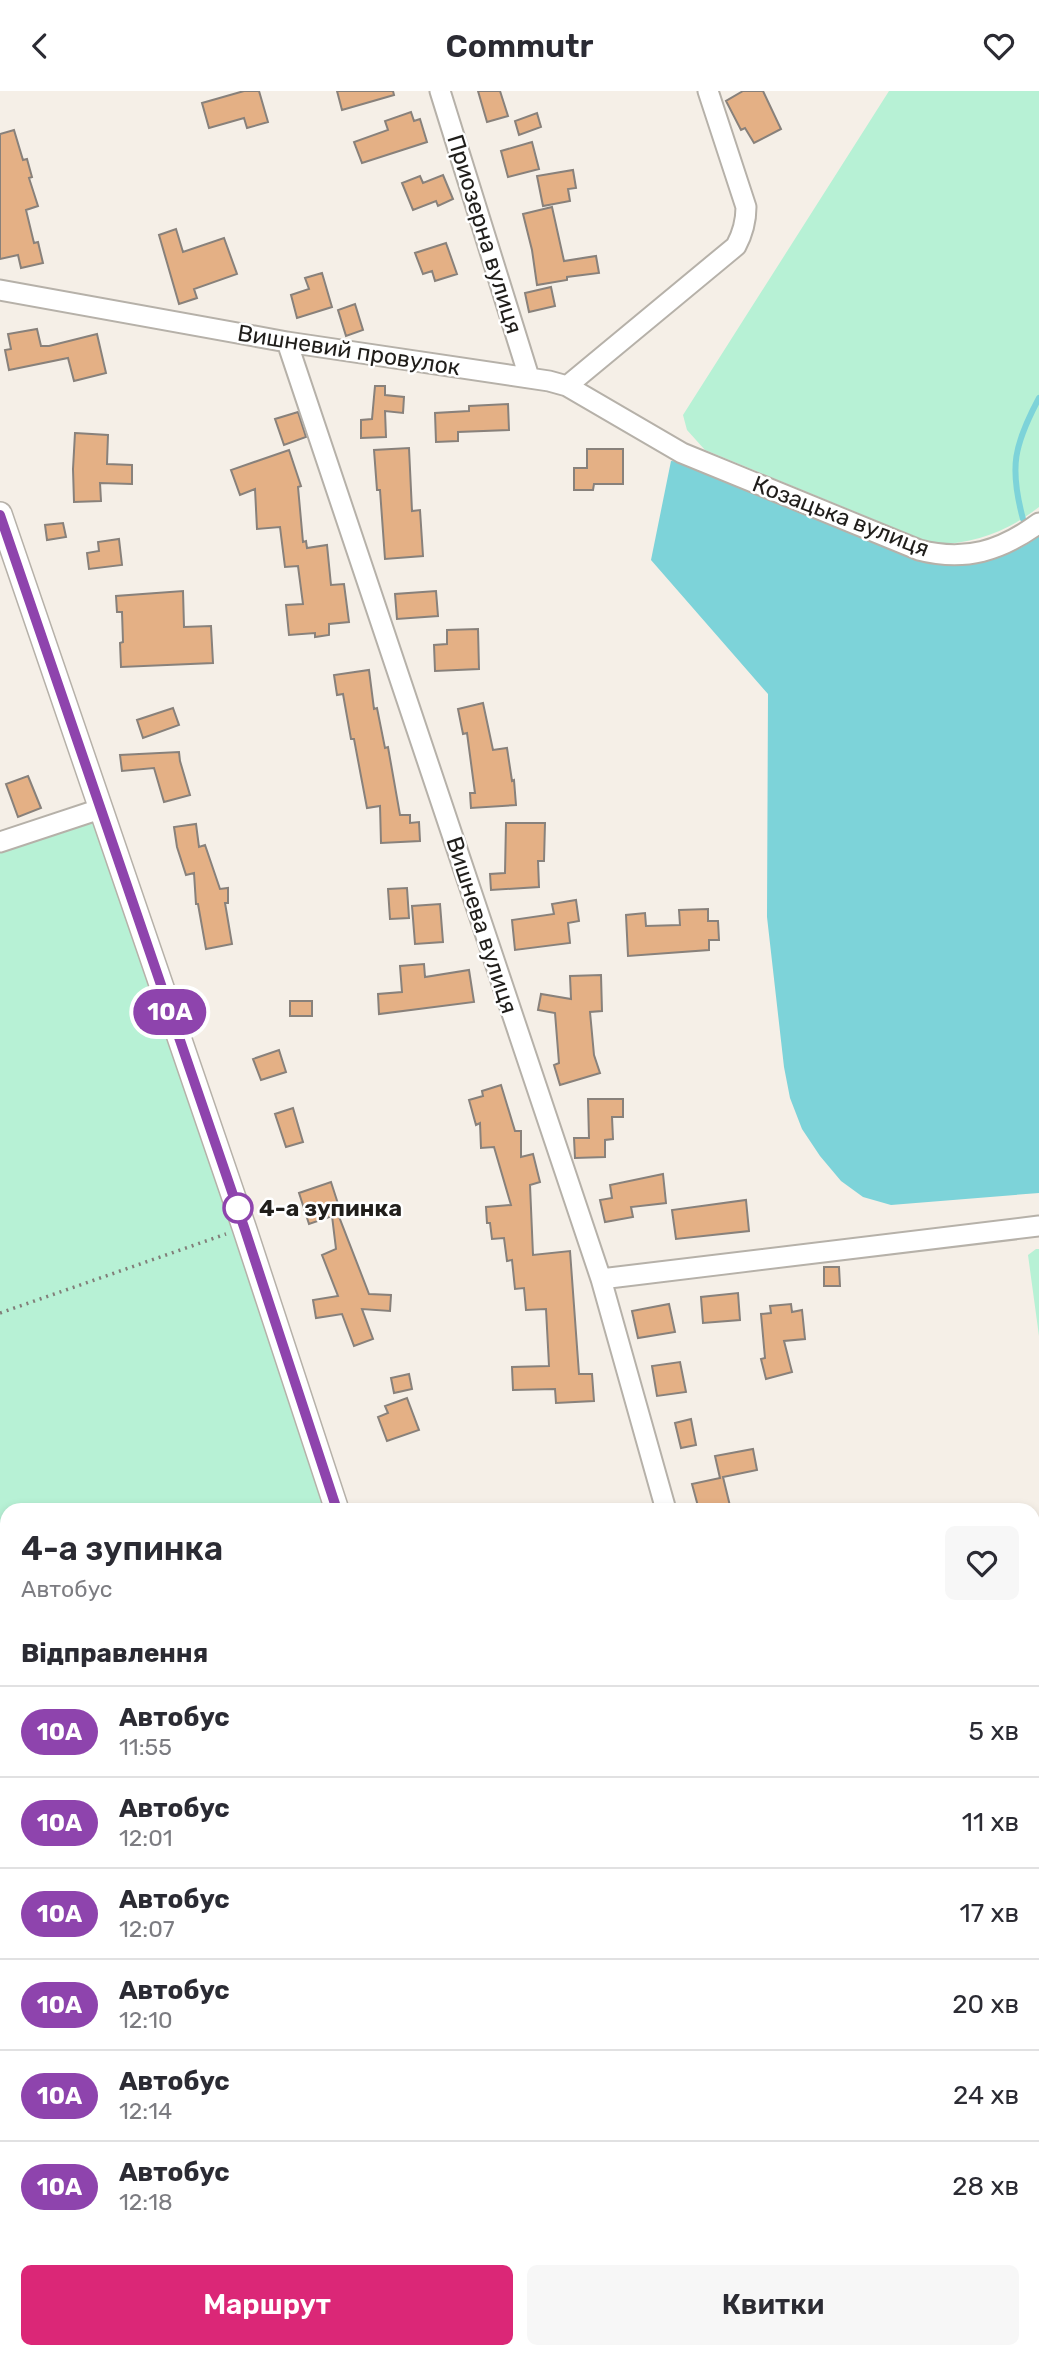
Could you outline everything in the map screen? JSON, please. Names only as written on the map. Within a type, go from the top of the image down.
[{"type":"street","name":"Приозерна вулиця","points":[[440,91],[529,377]]},
{"type":"street","points":[[567,386],[736,246],[743,234],[746,207],[708,91]]},
{"type":"street","name":"Вишневий провулок","points":[[0,290],[288,342],[529,377],[567,386],[682,453]]},
{"type":"street","name":"Вишнева вулиця","points":[[288,342],[600,1279],[664,1503]]},
{"type":"street","name":"Козацька вулиця","points":[[682,453],[937,555],[980,553],[997,547],[1039,523]]},
{"type":"street","points":[[0,515],[244,1227],[335,1503]]},
{"type":"street","points":[[0,842],[100,809]]},
{"type":"street","points":[[600,1279],[1039,1226]]},
{"type":"path","points":[[0,1313],[244,1227]]},
{"type":"green space","points":[[889,91],[1039,91],[1039,507],[1003,529],[951,544],[936,545],[705,450],[687,430],[683,415]]},
{"type":"green space","points":[[100,809],[335,1503],[0,1503],[0,843]]},
{"type":"green space","points":[[1039,1249],[1039,1336],[1028,1255]]},
{"type":"water","points":[[671,461],[685,462],[939,564],[991,559],[1015,550],[1039,536],[1039,1193],[891,1205],[863,1197],[841,1181],[802,1129],[790,1098],[784,1067],[767,917],[768,694],[651,560]]},
{"type":"building","points":[[244,91],[259,91],[268,122],[247,128],[244,118],[209,128],[202,103]]},
{"type":"building","points":[[337,91],[393,91],[394,95],[342,110]]},
{"type":"building","points":[[478,91],[500,91],[508,116],[487,122]]},
{"type":"building","points":[[743,91],[763,91],[781,129],[754,143],[745,128],[741,130],[726,101]]},
{"type":"building","points":[[411,112],[414,121],[420,119],[427,142],[362,163],[354,142],[388,130],[385,121]]},
{"type":"building","points":[[537,113],[541,127],[519,135],[515,121]]},
{"type":"building","points":[[14,130],[23,160],[27,159],[32,177],[29,178],[38,206],[26,210],[34,243],[38,242],[43,263],[21,268],[18,255],[0,259],[0,134]]},
{"type":"building","points":[[532,142],[539,169],[508,177],[501,151]]},
{"type":"building","points":[[573,170],[576,188],[568,189],[570,201],[543,206],[537,176]]},
{"type":"building","points":[[443,175],[453,199],[438,206],[436,201],[413,210],[402,183],[420,176],[423,183]]},
{"type":"building","points":[[552,207],[564,261],[596,256],[599,273],[567,277],[567,280],[537,285],[523,214]]},
{"type":"building","points":[[176,229],[183,252],[224,238],[237,274],[194,289],[197,298],[179,304],[159,235]]},
{"type":"building","points":[[446,243],[457,274],[435,281],[432,271],[423,274],[415,253]]},
{"type":"building","points":[[322,273],[332,307],[297,318],[291,295],[309,289],[305,278]]},
{"type":"building","points":[[551,287],[555,306],[529,312],[525,293]]},
{"type":"building","points":[[355,304],[363,330],[346,336],[338,310]]},
{"type":"building","points":[[37,329],[41,346],[97,334],[106,373],[74,381],[68,358],[9,370],[5,350],[11,349],[8,334]]},
{"type":"building","points":[[375,386],[385,386],[385,395],[404,397],[403,413],[385,411],[386,437],[361,438],[361,420],[372,419]]},
{"type":"building","points":[[508,404],[509,430],[458,432],[458,441],[436,442],[435,413],[469,411],[469,406]]},
{"type":"building","points":[[298,412],[306,437],[284,445],[275,419]]},
{"type":"building","points":[[75,433],[108,435],[107,464],[132,465],[132,484],[100,483],[101,501],[74,502]]},
{"type":"building","points":[[409,448],[412,511],[420,510],[423,556],[385,559],[374,450]]},
{"type":"building","points":[[587,449],[623,449],[623,484],[594,484],[593,490],[574,490],[574,468],[587,468]]},
{"type":"building","points":[[289,450],[301,486],[298,487],[303,542],[306,541],[307,548],[327,545],[331,585],[344,584],[349,622],[329,624],[329,635],[289,635],[286,605],[303,604],[298,566],[285,567],[280,527],[257,529],[255,489],[240,495],[231,470]]},
{"type":"building","points":[[63,523],[66,537],[47,540],[45,525]]},
{"type":"building","points":[[119,539],[122,565],[89,569],[87,553],[99,551],[98,542]]},
{"type":"building","points":[[183,591],[184,627],[211,626],[213,663],[121,667],[122,612],[117,612],[116,596]]},
{"type":"building","points":[[436,591],[438,616],[397,619],[395,594]]},
{"type":"building","points":[[478,629],[479,669],[435,671],[434,645],[447,644],[447,630]]},
{"type":"building","points":[[369,670],[374,709],[377,708],[385,748],[388,747],[400,815],[410,815],[410,823],[419,822],[420,841],[381,843],[380,806],[367,808],[343,694],[337,695],[334,675]]},
{"type":"building","points":[[483,703],[493,750],[507,748],[516,805],[471,808],[470,793],[475,793],[467,733],[463,734],[458,709]]},
{"type":"building","points":[[173,708],[179,725],[143,738],[137,720]]},
{"type":"building","points":[[179,752],[190,795],[164,802],[154,768],[122,771],[120,755]]},
{"type":"building","points":[[28,776],[41,808],[18,817],[6,784]]},
{"type":"building","points":[[506,823],[545,823],[544,861],[538,861],[539,887],[491,890],[490,874],[505,873]]},
{"type":"building","points":[[196,824],[199,847],[205,845],[220,889],[228,888],[228,903],[225,903],[232,944],[206,949],[196,904],[194,873],[186,875],[174,827]]},
{"type":"building","points":[[407,888],[409,918],[390,919],[388,889]]},
{"type":"building","points":[[576,900],[579,921],[568,923],[570,943],[515,950],[512,920],[554,914],[552,904]]},
{"type":"building","points":[[440,904],[443,942],[415,944],[412,906]]},
{"type":"building","points":[[708,909],[708,921],[718,921],[719,940],[709,940],[709,950],[628,956],[626,915],[645,913],[646,926],[680,925],[679,910]]},
{"type":"building","points":[[424,964],[425,977],[469,970],[474,1002],[379,1014],[378,994],[402,992],[400,966]]},
{"type":"building","points":[[601,975],[602,1011],[590,1012],[594,1055],[600,1073],[560,1085],[554,1065],[559,1063],[555,1013],[538,1010],[541,994],[571,999],[570,976]]},
{"type":"building","points":[[290,1001],[312,1001],[312,1016],[290,1016]]},
{"type":"building","points":[[279,1050],[286,1072],[261,1080],[253,1059]]},
{"type":"building","points":[[501,1085],[515,1131],[521,1131],[521,1157],[533,1154],[540,1182],[530,1185],[533,1255],[570,1251],[579,1374],[592,1374],[594,1401],[556,1403],[555,1389],[513,1390],[512,1367],[549,1366],[546,1309],[526,1310],[524,1288],[515,1289],[512,1260],[507,1261],[504,1238],[492,1239],[490,1223],[487,1223],[486,1207],[511,1205],[494,1147],[481,1148],[480,1123],[476,1125],[469,1100],[483,1096],[482,1091]]},
{"type":"building","points":[[588,1099],[623,1099],[623,1117],[612,1117],[613,1139],[605,1140],[605,1157],[575,1158],[574,1138],[589,1138]]},
{"type":"building","points":[[293,1108],[303,1142],[286,1147],[275,1114]]},
{"type":"building","points":[[663,1174],[666,1203],[631,1207],[633,1217],[605,1222],[600,1200],[612,1198],[610,1185]]},
{"type":"building","points":[[331,1182],[341,1213],[338,1214],[369,1294],[391,1295],[390,1311],[362,1309],[373,1339],[354,1346],[342,1314],[316,1318],[313,1300],[338,1296],[322,1255],[336,1249],[332,1216],[309,1224],[299,1193]]},
{"type":"building","points":[[746,1200],[749,1231],[676,1239],[672,1210]]},
{"type":"building","points":[[824,1267],[839,1267],[840,1286],[824,1286]]},
{"type":"building","points":[[738,1293],[740,1320],[703,1323],[701,1297]]},
{"type":"building","points":[[669,1304],[675,1332],[638,1338],[632,1311]]},
{"type":"building","points":[[791,1304],[792,1312],[802,1310],[805,1339],[784,1341],[792,1372],[766,1379],[761,1359],[765,1358],[761,1314],[771,1313],[770,1306]]},
{"type":"building","points":[[680,1362],[686,1392],[657,1396],[652,1366]]},
{"type":"building","points":[[409,1374],[412,1389],[394,1393],[391,1378]]},
{"type":"building","points":[[407,1398],[419,1430],[387,1441],[378,1417],[388,1413],[385,1406]]},
{"type":"building","points":[[691,1419],[696,1445],[681,1448],[675,1423]]},
{"type":"building","points":[[753,1449],[757,1470],[723,1477],[729,1503],[697,1503],[692,1484],[720,1478],[715,1456]]},
{"type":"waterway","points":[[1023,519],[1016,485],[1016,457],[1024,429],[1039,398]]},
{"type":"bus line","name":"10А","points":[[0,515],[244,1227],[335,1503]]},
{"type":"place","name":"4-а зупинка","points":[[238,1208]]}]
